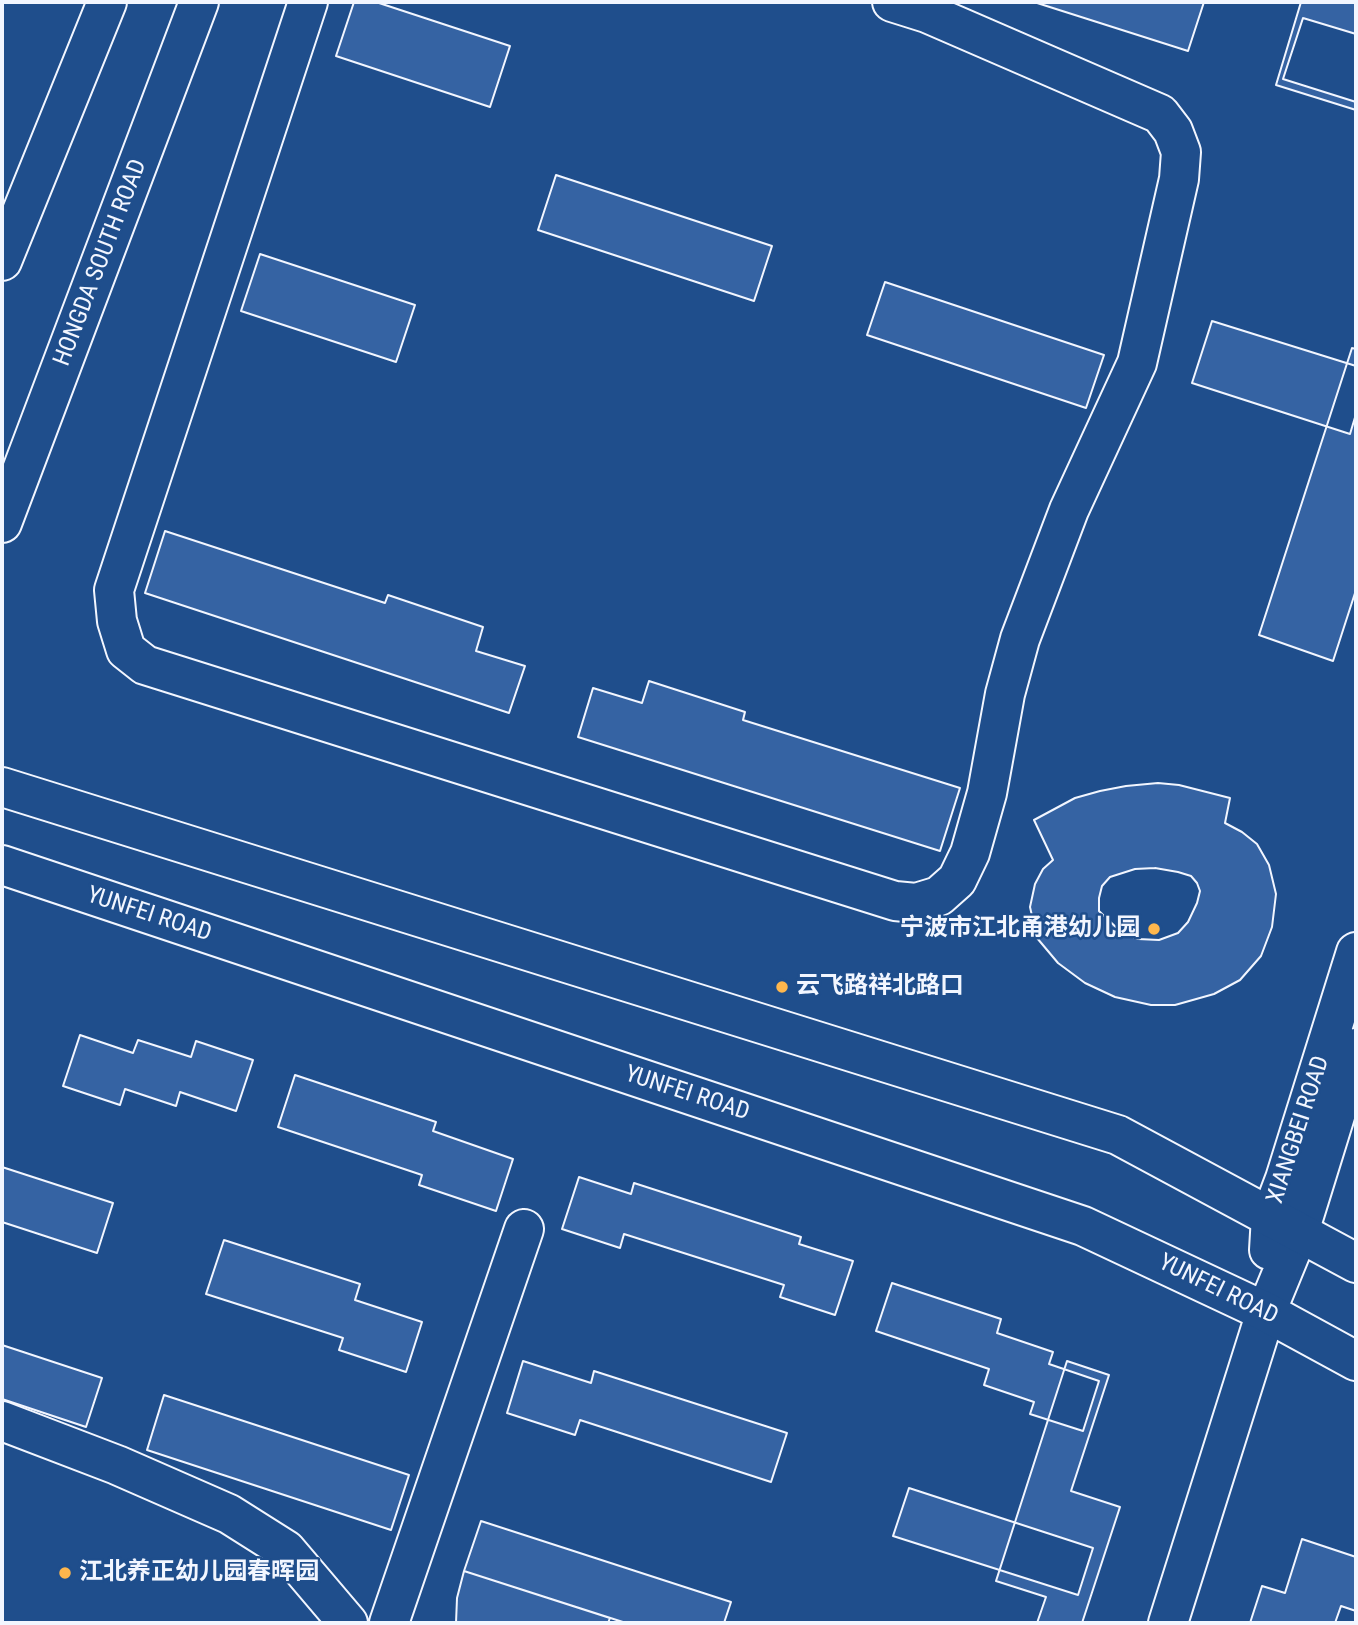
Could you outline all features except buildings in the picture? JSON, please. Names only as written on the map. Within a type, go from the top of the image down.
[{"type":"main road","points":[[2,261],[107,2]]},
{"type":"main road","name":"HONGDA SOUTH ROAD","points":[[2,523],[199,2]]},
{"type":"main road","points":[[308,2],[114,590],[117,621],[126,650],[145,665],[895,901],[916,903],[939,897],[957,880],[971,853],[987,793],[1005,694],[1020,639],[1069,510],[1137,363],[1179,179],[1181,152],[1173,131],[1160,114],[929,7],[891,2]]},
{"type":"main road","points":[[2,787],[1118,1135],[1356,1263]]},
{"type":"main road","name":"YUNFEI ROAD","points":[[2,865],[1083,1226],[1266,1312],[1356,1361]]},
{"type":"main road","name":"XIANGBEI ROAD","points":[[1285,1224],[1284,1179],[1356,952]]},
{"type":"main road","name":"XIANGBEI ROAD","points":[[1168,1623],[1266,1312],[1285,1224],[1356,1048]]},
{"type":"main road","points":[[389,1623],[524,1230]]},
{"type":"main road","points":[[2,1421],[117,1465],[229,1514],[286,1550],[348,1623]]},
{"type":"place","name":"宁波市江北甬港幼儿园","points":[[1154,929]]},
{"type":"place","name":"云飞路祥北路口","points":[[782,987]]},
{"type":"place","name":"江北养正幼儿园春晖园","points":[[65,1573]]}]
